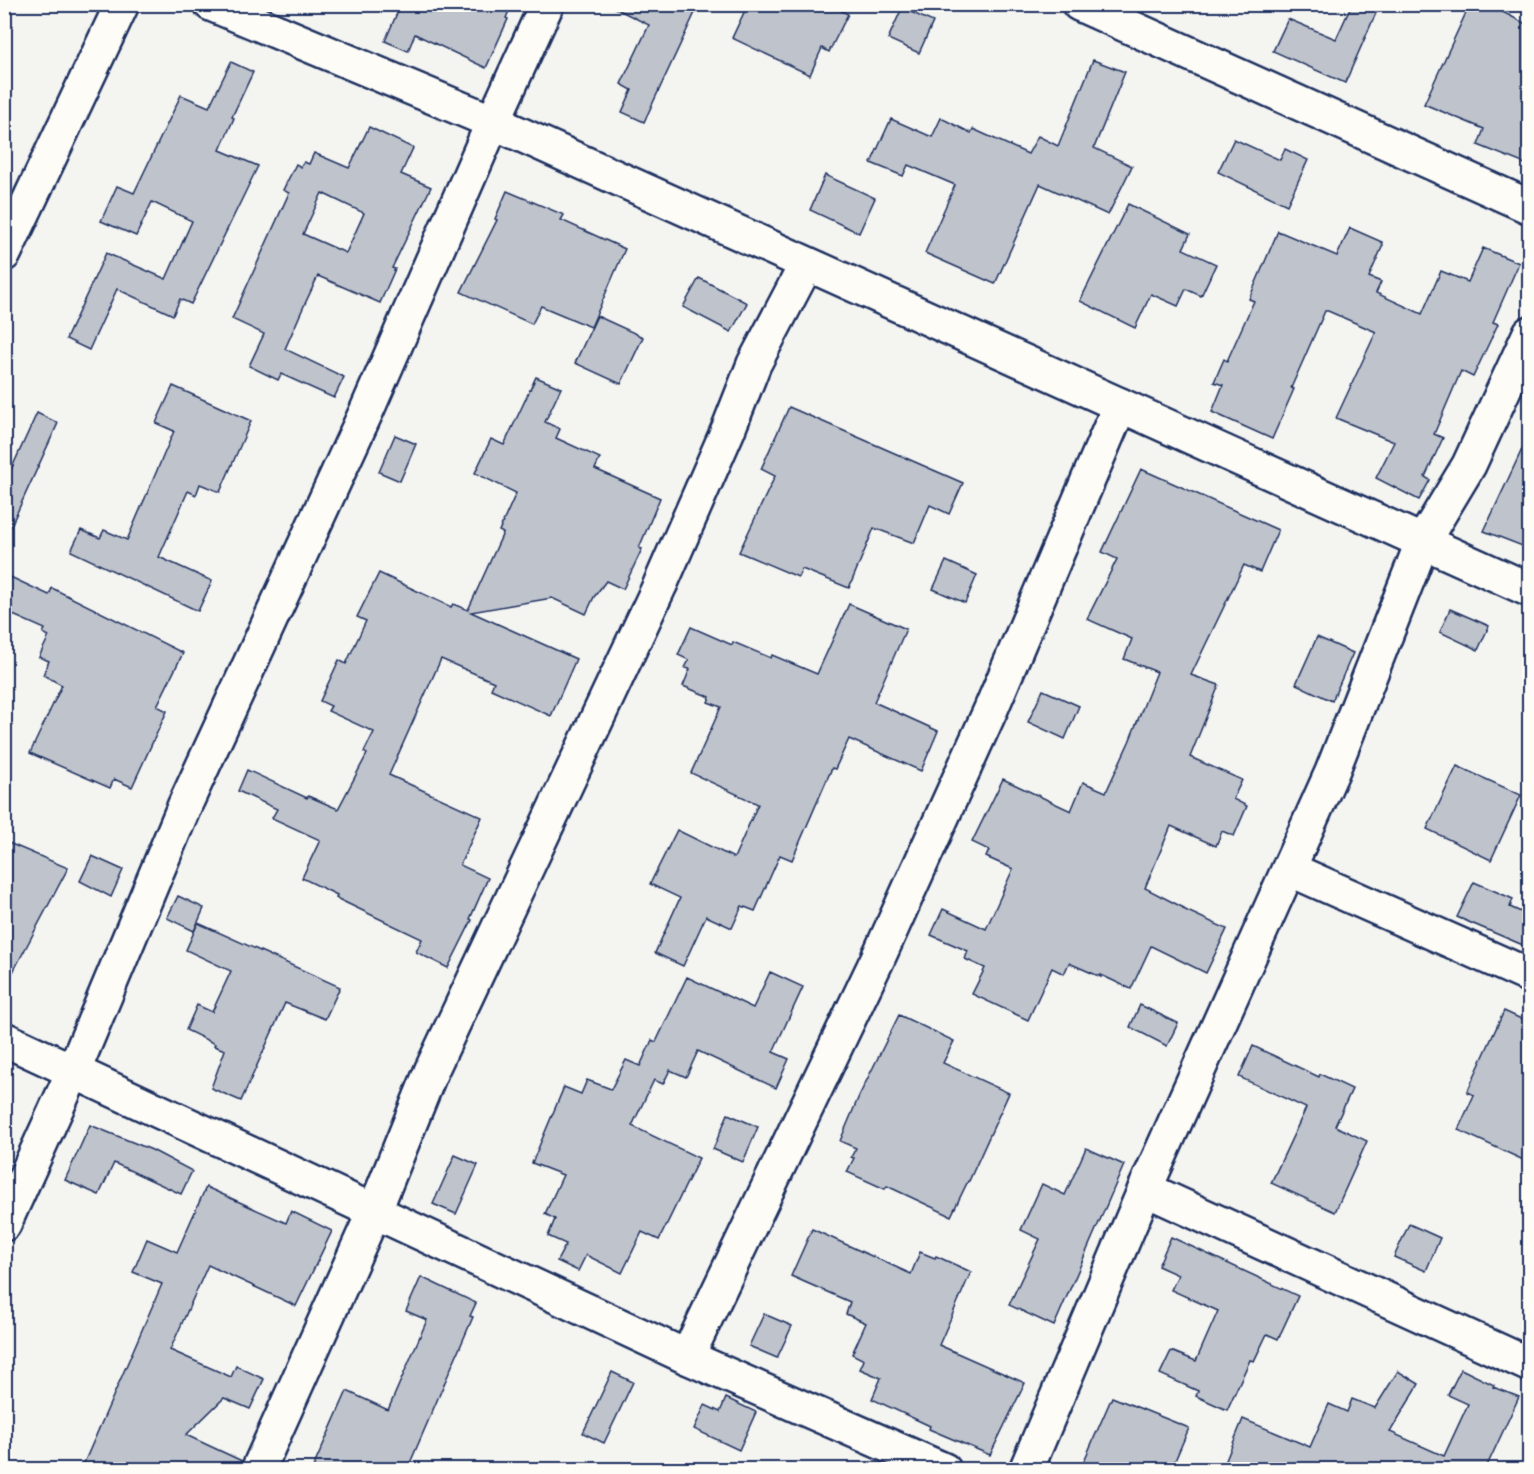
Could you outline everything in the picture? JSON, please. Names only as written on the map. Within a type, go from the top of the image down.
[{"type":"street","points":[[4,254],[122,4]]},
{"type":"street","points":[[211,4],[494,122],[1530,591]]},
{"type":"street","points":[[4,1224],[74,1070],[184,807],[367,410],[548,4]]},
{"type":"street","points":[[1079,4],[1530,207]]},
{"type":"street","points":[[258,1470],[374,1212],[432,1069],[655,596],[728,430],[754,364],[806,265]]},
{"type":"street","points":[[1026,1470],[1145,1189],[1332,772],[1422,543],[1469,465],[1530,333]]},
{"type":"street","points":[[687,1357],[879,956],[991,709],[1120,405]]},
{"type":"street","points":[[1289,869],[1530,976]]},
{"type":"street","points":[[4,1039],[687,1357],[944,1470]]},
{"type":"street","points":[[1145,1189],[1530,1365]]},
{"type":"building","points":[[401,4],[512,4],[506,18],[508,19],[486,68],[415,34],[408,51],[385,41]]},
{"type":"building","points":[[607,4],[699,4],[644,122],[622,112],[632,90],[621,84],[649,25]]},
{"type":"building","points":[[748,4],[828,4],[848,14],[829,52],[822,48],[810,75],[732,38]]},
{"type":"building","points":[[1352,4],[1380,4],[1345,83],[1273,51],[1288,19],[1336,39]]},
{"type":"building","points":[[1470,4],[1487,4],[1530,26],[1530,166],[1478,145],[1484,129],[1424,104]]},
{"type":"building","points":[[902,8],[933,22],[919,53],[888,39]]},
{"type":"building","points":[[1093,60],[1125,72],[1094,148],[1132,166],[1108,215],[1040,184],[995,284],[925,253],[955,185],[908,165],[903,176],[871,163],[891,119],[932,137],[941,118],[971,133],[973,129],[1028,154],[1038,136],[1058,146]]},
{"type":"building","points":[[231,62],[253,72],[232,117],[234,118],[220,150],[258,166],[191,304],[180,299],[173,315],[117,289],[89,350],[66,339],[106,253],[166,279],[192,221],[152,202],[136,236],[101,221],[117,186],[134,193],[181,95],[209,107]]},
{"type":"building","points":[[369,127],[413,148],[401,174],[431,187],[392,268],[395,269],[380,303],[318,276],[303,308],[285,349],[344,377],[334,398],[281,374],[278,380],[249,366],[264,334],[232,319],[289,193],[283,190],[296,164],[301,167],[304,162],[309,164],[314,153],[349,168]],"holes":[[[322,193],[364,213],[346,253],[303,234]]]},
{"type":"building","points":[[1234,139],[1280,160],[1285,149],[1308,160],[1287,205],[1218,172]]},
{"type":"building","points":[[825,175],[875,198],[859,233],[810,210]]},
{"type":"building","points":[[507,191],[564,215],[561,220],[625,249],[591,327],[541,306],[532,324],[461,292],[497,220],[495,219]]},
{"type":"building","points":[[1128,204],[1190,234],[1183,249],[1216,264],[1201,296],[1186,289],[1178,306],[1151,294],[1135,328],[1080,301]]},
{"type":"building","points":[[1350,228],[1382,242],[1383,245],[1369,277],[1381,282],[1376,293],[1422,314],[1441,271],[1468,282],[1483,248],[1519,263],[1493,322],[1498,324],[1473,377],[1461,371],[1434,434],[1443,438],[1425,477],[1430,480],[1419,500],[1376,478],[1394,442],[1336,418],[1376,332],[1328,311],[1325,311],[1291,388],[1294,389],[1272,439],[1212,412],[1223,385],[1214,382],[1224,359],[1227,361],[1254,301],[1249,299],[1278,231],[1337,256]]},
{"type":"building","points":[[699,278],[747,303],[731,332],[683,307]]},
{"type":"building","points":[[597,316],[643,337],[621,384],[575,363]]},
{"type":"building","points":[[536,377],[561,388],[545,422],[560,429],[556,438],[600,458],[595,469],[660,498],[639,548],[642,549],[623,589],[606,581],[594,597],[586,614],[552,598],[471,612],[576,659],[551,716],[491,689],[494,682],[441,659],[389,775],[482,817],[460,865],[488,878],[470,919],[472,920],[448,968],[416,952],[422,939],[336,898],[337,895],[302,878],[320,840],[272,818],[277,809],[238,791],[247,770],[307,798],[308,796],[338,809],[367,754],[364,752],[374,732],[328,711],[331,706],[320,701],[339,660],[346,664],[366,621],[357,617],[379,573],[451,607],[453,604],[468,610],[503,533],[499,531],[516,493],[475,473],[491,439],[504,445]]},
{"type":"building","points":[[173,386],[251,421],[220,492],[200,484],[196,495],[188,491],[159,557],[212,581],[198,611],[71,551],[81,530],[100,538],[104,530],[127,540],[174,431],[156,423]]},
{"type":"building","points":[[789,407],[963,483],[949,514],[930,505],[914,543],[874,528],[849,588],[802,569],[798,577],[739,552],[775,476],[761,469]]},
{"type":"building","points":[[37,413],[58,423],[4,541],[4,485]]},
{"type":"building","points":[[1530,432],[1530,549],[1484,531]]},
{"type":"building","points":[[395,435],[416,444],[400,481],[379,472]]},
{"type":"building","points":[[1141,469],[1278,530],[1260,572],[1244,565],[1191,675],[1219,685],[1190,757],[1242,780],[1233,799],[1247,806],[1234,836],[1222,831],[1216,846],[1171,826],[1145,888],[1227,929],[1206,973],[1151,946],[1131,989],[1069,963],[1064,974],[1052,968],[1028,1020],[972,994],[985,968],[965,959],[968,951],[931,935],[943,909],[986,929],[1013,869],[986,857],[989,850],[972,842],[1003,779],[1071,811],[1083,782],[1106,792],[1129,742],[1157,672],[1124,659],[1132,639],[1087,619],[1117,559],[1102,552]]},
{"type":"building","points":[[946,561],[977,575],[965,603],[933,589]]},
{"type":"building","points":[[4,574],[49,595],[52,588],[183,653],[157,706],[167,711],[132,787],[114,779],[110,788],[30,753],[62,685],[43,675],[49,661],[39,657],[49,636],[43,633],[45,629],[4,611]]},
{"type":"building","points":[[849,604],[906,629],[874,702],[938,731],[921,771],[849,739],[835,769],[832,768],[792,860],[780,855],[755,911],[742,906],[732,928],[706,916],[683,966],[655,953],[680,898],[650,884],[677,830],[734,858],[758,804],[691,773],[721,707],[708,702],[710,697],[683,686],[690,669],[685,668],[689,660],[678,655],[691,627],[732,645],[733,642],[771,658],[772,655],[817,674]]},
{"type":"building","points":[[1450,609],[1489,626],[1478,650],[1440,632]]},
{"type":"building","points":[[1317,637],[1353,653],[1332,701],[1296,684]]},
{"type":"building","points":[[1043,690],[1079,706],[1065,739],[1028,722]]},
{"type":"building","points":[[1457,766],[1521,795],[1491,860],[1427,829]]},
{"type":"building","points":[[4,841],[68,868],[4,989]]},
{"type":"building","points":[[92,856],[123,870],[111,897],[80,881]]},
{"type":"building","points":[[1474,882],[1513,899],[1510,907],[1530,916],[1530,948],[1457,917]]},
{"type":"building","points":[[178,896],[204,908],[194,931],[167,918]]},
{"type":"building","points":[[198,923],[340,987],[325,1019],[285,1003],[241,1101],[211,1088],[225,1050],[186,1030],[197,1005],[212,1012],[231,971],[186,950]]},
{"type":"building","points":[[770,972],[803,987],[773,1052],[789,1059],[776,1088],[698,1051],[686,1077],[670,1070],[663,1084],[654,1080],[632,1126],[699,1158],[659,1240],[642,1232],[622,1273],[586,1255],[578,1271],[557,1261],[566,1244],[548,1236],[555,1219],[545,1214],[563,1175],[532,1163],[564,1087],[581,1094],[587,1080],[611,1089],[626,1060],[640,1066],[652,1040],[656,1042],[687,977],[753,1008]]},
{"type":"building","points":[[1140,1005],[1178,1023],[1167,1046],[1130,1027]]},
{"type":"building","points":[[1504,1011],[1530,1023],[1530,1163],[1458,1130],[1474,1095],[1467,1092]]},
{"type":"building","points":[[899,1015],[954,1041],[943,1063],[1009,1093],[951,1216],[887,1186],[885,1189],[847,1172],[856,1148],[840,1141],[859,1096]]},
{"type":"building","points":[[1253,1046],[1319,1077],[1320,1074],[1352,1089],[1335,1126],[1367,1141],[1335,1212],[1271,1183],[1306,1108],[1239,1077]]},
{"type":"building","points":[[728,1114],[758,1127],[743,1162],[713,1149]]},
{"type":"building","points":[[90,1125],[152,1150],[192,1171],[181,1194],[114,1163],[99,1195],[65,1180]]},
{"type":"building","points":[[1086,1148],[1124,1165],[1054,1326],[1009,1305],[1040,1239],[1021,1230],[1042,1184],[1065,1195]]},
{"type":"building","points":[[455,1155],[478,1165],[456,1214],[433,1204]]},
{"type":"building","points":[[206,1187],[286,1223],[291,1211],[332,1231],[296,1306],[208,1265],[170,1350],[231,1377],[236,1366],[264,1379],[250,1409],[224,1398],[186,1435],[242,1461],[240,1470],[81,1470],[162,1284],[133,1272],[147,1239],[177,1252]]},
{"type":"building","points":[[1409,1224],[1440,1238],[1426,1271],[1394,1257]]},
{"type":"building","points":[[812,1229],[911,1274],[920,1252],[935,1258],[936,1256],[971,1272],[939,1345],[1025,1383],[990,1455],[929,1429],[930,1426],[872,1399],[881,1378],[860,1369],[864,1360],[852,1354],[866,1323],[846,1314],[850,1302],[791,1276]]},
{"type":"building","points":[[1171,1237],[1298,1296],[1278,1339],[1267,1334],[1254,1361],[1250,1360],[1227,1410],[1196,1396],[1198,1391],[1160,1374],[1171,1351],[1196,1361],[1218,1311],[1171,1290],[1178,1275],[1158,1266]]},
{"type":"building","points":[[421,1277],[476,1303],[470,1316],[473,1317],[407,1470],[312,1470],[347,1391],[388,1410],[427,1320],[406,1311]]},
{"type":"building","points":[[764,1314],[792,1326],[777,1358],[749,1346]]},
{"type":"building","points":[[1461,1369],[1494,1385],[1493,1387],[1519,1397],[1485,1470],[1222,1470],[1243,1419],[1310,1447],[1329,1404],[1347,1412],[1352,1399],[1375,1408],[1398,1371],[1419,1384],[1390,1432],[1444,1456],[1468,1404],[1448,1395]]},
{"type":"building","points":[[612,1372],[633,1382],[604,1443],[583,1433]]},
{"type":"building","points":[[1112,1397],[1189,1428],[1171,1470],[1080,1470]]},
{"type":"building","points":[[726,1398],[756,1412],[739,1450],[694,1429],[705,1405],[720,1412]]}]
